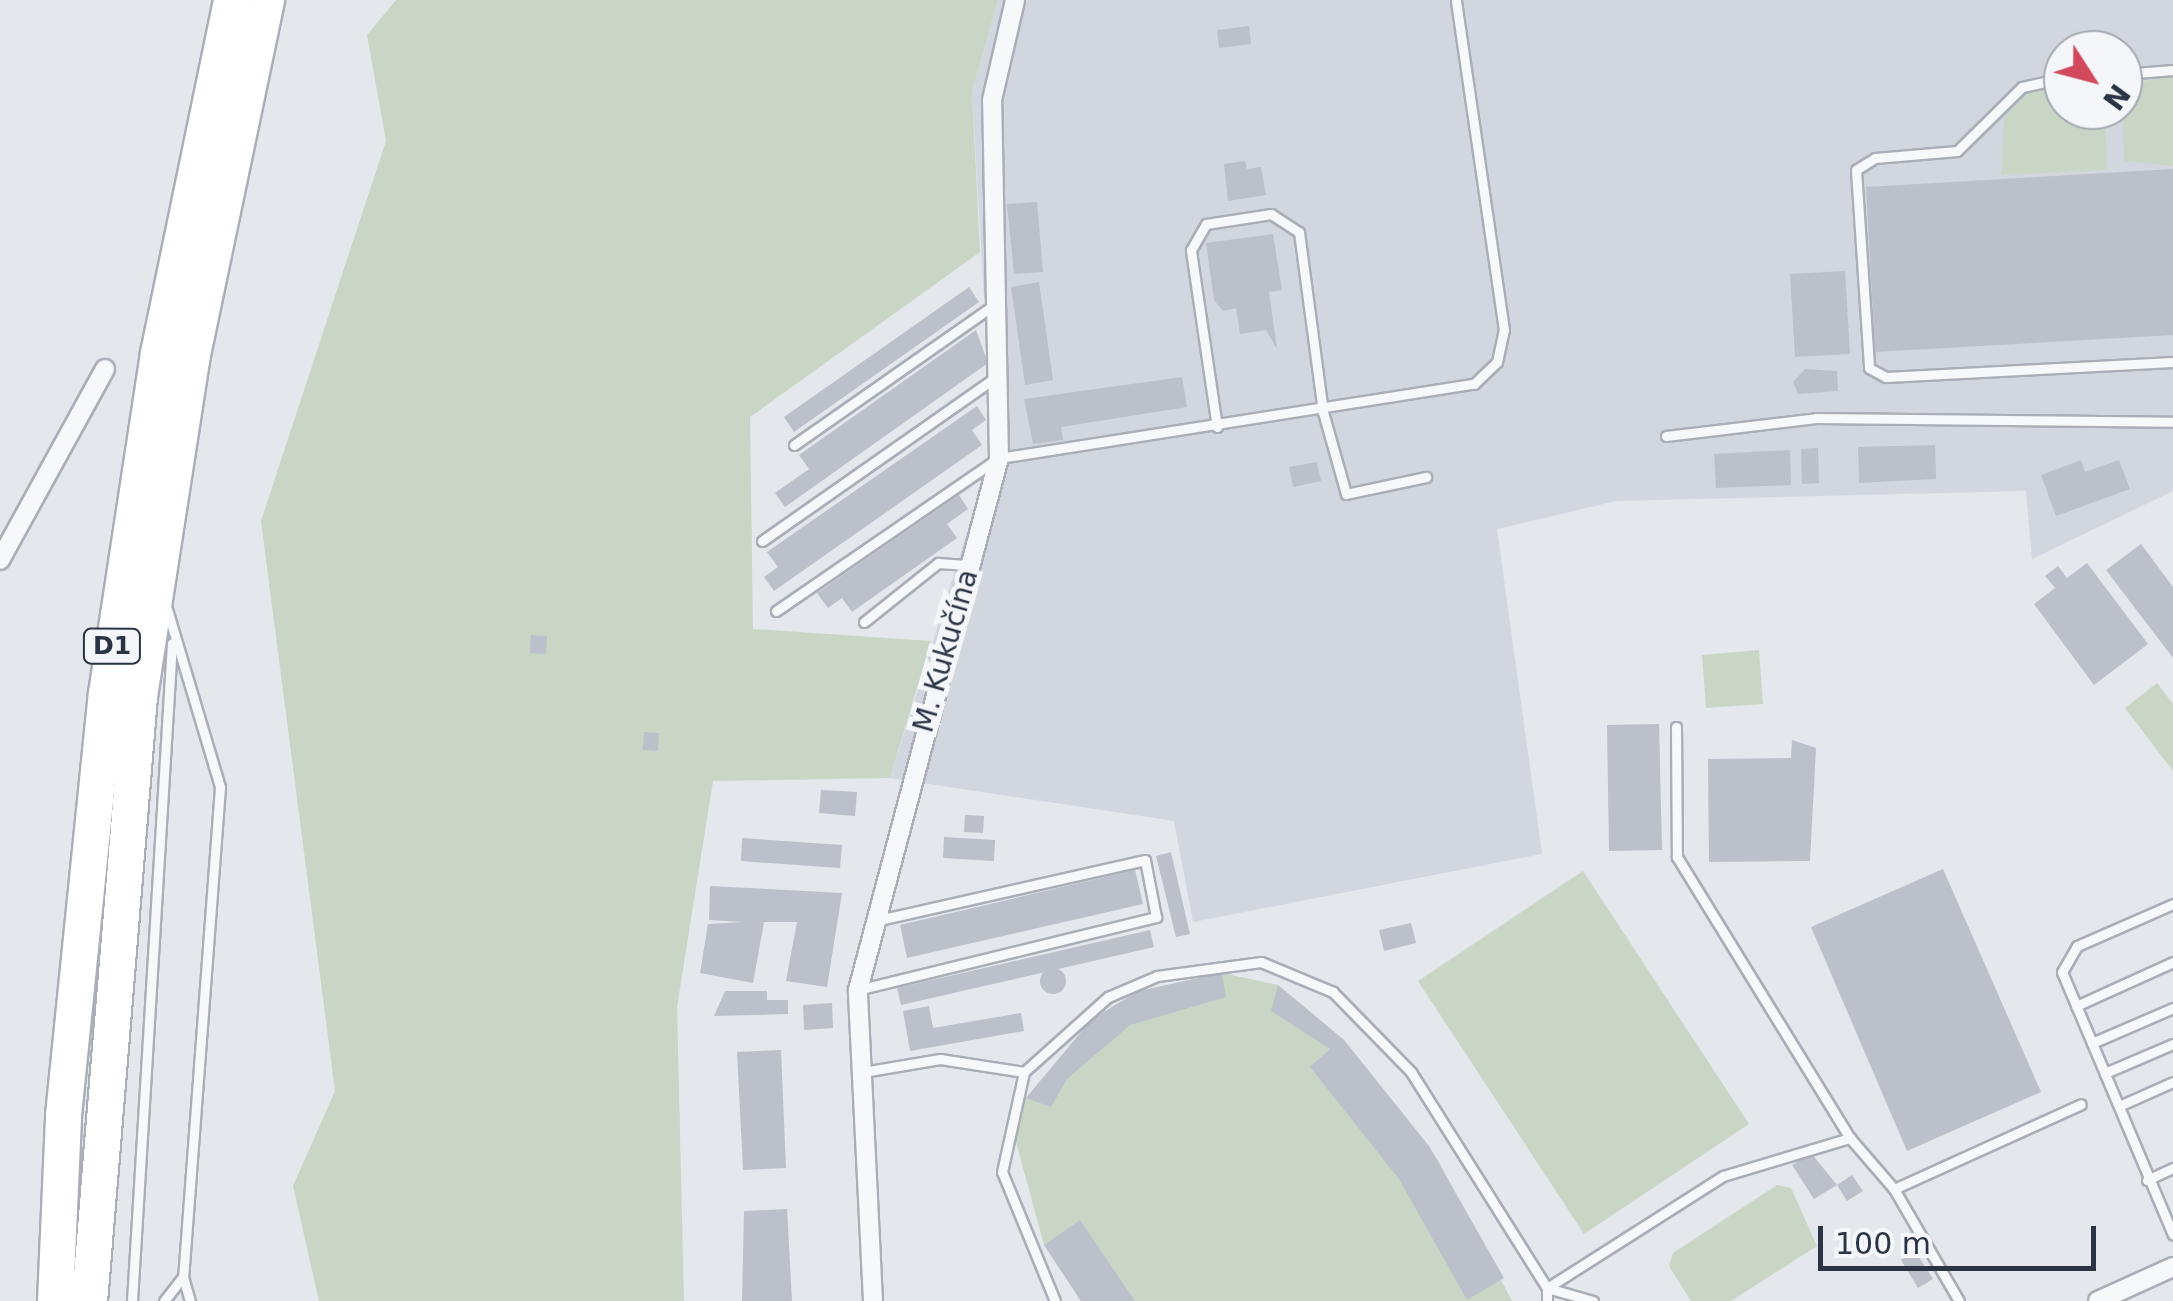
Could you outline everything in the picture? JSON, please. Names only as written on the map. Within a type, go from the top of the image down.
[{"type":"highway","name":"D1","points":[[54,1301],[67,1062],[106,693],[162,335],[230,0]]},
{"type":"highway","name":"D1","points":[[89,1301],[110,976],[158,570],[266,0]]},
{"type":"street","name":"M. Kukučína","points":[[874,1301],[858,990],[870,922],[999,458],[992,100],[1015,0]]},
{"type":"street","points":[[0,560],[105,369]]},
{"type":"street","points":[[2098,1301],[2173,1267]]},
{"type":"lane","points":[[776,612],[999,458],[1323,412],[1474,384],[1497,362],[1504,330],[1456,0]]},
{"type":"lane","points":[[2143,72],[2173,70]]},
{"type":"lane","points":[[2043,82],[2022,86],[1957,150],[1875,158],[1856,170],[1869,368],[1886,377],[2173,362]]},
{"type":"lane","points":[[1217,427],[1191,250],[1206,224],[1271,214],[1299,232],[1323,412],[1346,494],[1426,477]]},
{"type":"lane","points":[[794,445],[997,302]]},
{"type":"lane","points":[[762,541],[1000,375]]},
{"type":"lane","points":[[1666,436],[1816,418],[2173,422]]},
{"type":"lane","points":[[864,622],[938,563],[970,565]]},
{"type":"lane","points":[[158,570],[172,631],[220,787],[183,1277],[190,1301]]},
{"type":"lane","points":[[132,1301],[172,631]]},
{"type":"lane","points":[[1676,727],[1677,857],[1850,1138],[1894,1189],[1959,1301]]},
{"type":"lane","points":[[858,990],[1156,916],[1145,860],[870,922]]},
{"type":"lane","points":[[2173,904],[2077,946],[2062,972],[2173,1236]]},
{"type":"lane","points":[[1055,1301],[1002,1172],[1024,1072],[1070,1022],[1157,976],[1261,962],[1298,970],[1360,1015],[1411,1072],[1548,1288],[1547,1301]]},
{"type":"lane","points":[[2076,1006],[2173,962]]},
{"type":"lane","points":[[2092,1043],[2173,1008]]},
{"type":"lane","points":[[2105,1073],[2173,1044]]},
{"type":"lane","points":[[860,1072],[940,1060],[1024,1072]]},
{"type":"lane","points":[[2119,1106],[2173,1082]]},
{"type":"lane","points":[[1894,1189],[2081,1104]]},
{"type":"lane","points":[[1548,1288],[1723,1176],[1850,1138]]},
{"type":"lane","points":[[2148,1180],[2173,1168]]},
{"type":"lane","points":[[164,1301],[183,1277]]},
{"type":"lane","points":[[1548,1288],[1593,1301]]},
{"type":"shaded area","points":[[998,0],[2173,0],[2173,491],[2032,559],[2026,491],[1616,501],[1497,529],[1542,854],[1193,922],[1174,821],[890,778],[993,450],[972,92]]},
{"type":"green space","points":[[396,0],[998,0],[972,92],[980,252],[750,417],[753,629],[931,641],[890,778],[713,781],[677,1007],[684,1301],[319,1301],[293,1186],[335,1091],[261,521],[386,141],[367,35]]},
{"type":"green space","points":[[2173,76],[2173,166],[2124,161],[2124,130],[2143,130],[2143,81]]},
{"type":"green space","points":[[2043,89],[2043,130],[2106,130],[2107,170],[2002,175],[2004,118],[2028,93]]},
{"type":"green space","points":[[1759,650],[1763,704],[1706,708],[1702,655]]},
{"type":"green space","points":[[2157,683],[2173,704],[2173,771],[2125,708]]},
{"type":"green space","points":[[1583,871],[1749,1124],[1584,1234],[1418,981]]},
{"type":"green space","points":[[1222,973],[1278,985],[1344,1040],[1438,1160],[1512,1301],[1081,1301],[1044,1245],[1016,1142],[1026,1098],[1092,1019],[1139,991]]},
{"type":"green space","points":[[1777,1185],[1791,1188],[1817,1246],[1731,1301],[1691,1301],[1669,1266],[1673,1253]]},
{"type":"building","points":[[1249,26],[1251,44],[1219,48],[1217,30]]},
{"type":"building","points":[[1245,161],[1247,169],[1261,167],[1266,195],[1228,201],[1224,164]]},
{"type":"building","points":[[2173,169],[2173,335],[1875,352],[1866,187]]},
{"type":"building","points":[[1037,202],[1043,272],[1014,274],[1007,204]]},
{"type":"building","points":[[1273,234],[1282,290],[1269,292],[1277,349],[1266,330],[1240,334],[1236,308],[1223,311],[1214,300],[1206,243]]},
{"type":"building","points":[[1845,271],[1850,354],[1795,357],[1790,274]]},
{"type":"building","points":[[1039,282],[1053,380],[1025,385],[1011,287]]},
{"type":"building","points":[[969,287],[979,302],[794,432],[784,417]]},
{"type":"building","points":[[976,330],[988,363],[785,507],[775,493],[809,469],[799,455]]},
{"type":"building","points":[[1805,369],[1837,371],[1838,391],[1798,394],[1793,382]]},
{"type":"building","points":[[1182,377],[1187,407],[1061,427],[1063,440],[1033,444],[1024,399]]},
{"type":"building","points":[[977,406],[986,420],[972,430],[982,445],[774,591],[764,577],[778,567],[767,552]]},
{"type":"building","points":[[1935,445],[1936,479],[1859,483],[1858,447]]},
{"type":"building","points":[[1818,448],[1819,483],[1802,484],[1801,449]]},
{"type":"building","points":[[1790,450],[1791,485],[1716,488],[1714,454]]},
{"type":"building","points":[[2081,460],[2085,472],[2119,460],[2130,489],[2056,516],[2041,475]]},
{"type":"building","points":[[1317,462],[1321,481],[1293,487],[1289,467]]},
{"type":"building","points":[[959,495],[968,509],[947,524],[957,538],[852,612],[842,598],[828,608],[817,593]]},
{"type":"building","points":[[2141,544],[2173,587],[2173,658],[2106,570]]},
{"type":"building","points":[[2087,563],[2148,644],[2094,685],[2034,604],[2055,588],[2045,576],[2058,566],[2067,578]]},
{"type":"building","points":[[531,635],[547,636],[546,654],[530,653]]},
{"type":"building","points":[[1659,724],[1662,850],[1609,851],[1607,725]]},
{"type":"building","points":[[644,732],[659,733],[658,751],[643,750]]},
{"type":"building","points":[[1792,740],[1816,748],[1810,861],[1709,862],[1708,759],[1791,758]]},
{"type":"building","points":[[821,790],[857,792],[855,816],[819,813]]},
{"type":"building","points":[[965,815],[984,816],[983,833],[964,832]]},
{"type":"building","points":[[944,837],[995,840],[994,861],[943,858]]},
{"type":"building","points":[[742,838],[842,845],[840,868],[741,861]]},
{"type":"building","points":[[1171,852],[1190,934],[1176,937],[1156,856]]},
{"type":"building","points":[[1943,869],[2041,1092],[1907,1151],[1811,927]]},
{"type":"building","points":[[1135,870],[1143,904],[907,958],[900,925]]},
{"type":"building","points":[[710,886],[842,893],[827,987],[786,981],[797,922],[764,922],[753,983],[700,973],[708,924],[743,922],[709,920]]},
{"type":"building","points":[[1411,923],[1416,943],[1384,951],[1379,930]]},
{"type":"building","points":[[1150,930],[1154,947],[901,1005],[897,988]]},
{"type":"building","points":[[1053,968],[1062,972],[1066,981],[1062,990],[1053,994],[1044,990],[1040,981],[1044,972]]},
{"type":"building","points":[[1222,973],[1226,997],[1130,1025],[1067,1079],[1051,1107],[1026,1098],[1092,1019],[1139,991]]},
{"type":"building","points":[[1278,985],[1344,1040],[1429,1146],[1504,1278],[1467,1300],[1399,1179],[1310,1067],[1330,1049],[1271,1011]]},
{"type":"building","points":[[725,991],[767,991],[767,1000],[788,1000],[788,1014],[714,1016]]},
{"type":"building","points":[[832,1003],[833,1028],[804,1030],[803,1005]]},
{"type":"building","points":[[929,1006],[933,1028],[1021,1013],[1024,1031],[910,1051],[903,1011]]},
{"type":"building","points":[[781,1050],[786,1168],[743,1170],[737,1052]]},
{"type":"building","points":[[1811,1153],[1837,1185],[1814,1199],[1792,1165]]},
{"type":"building","points":[[1852,1175],[1863,1191],[1847,1201],[1837,1185]]},
{"type":"building","points":[[787,1209],[792,1301],[742,1301],[744,1211]]},
{"type":"building","points":[[1080,1220],[1135,1301],[1081,1301],[1044,1245]]},
{"type":"building","points":[[1915,1251],[1933,1279],[1918,1288],[1901,1260]]}]
